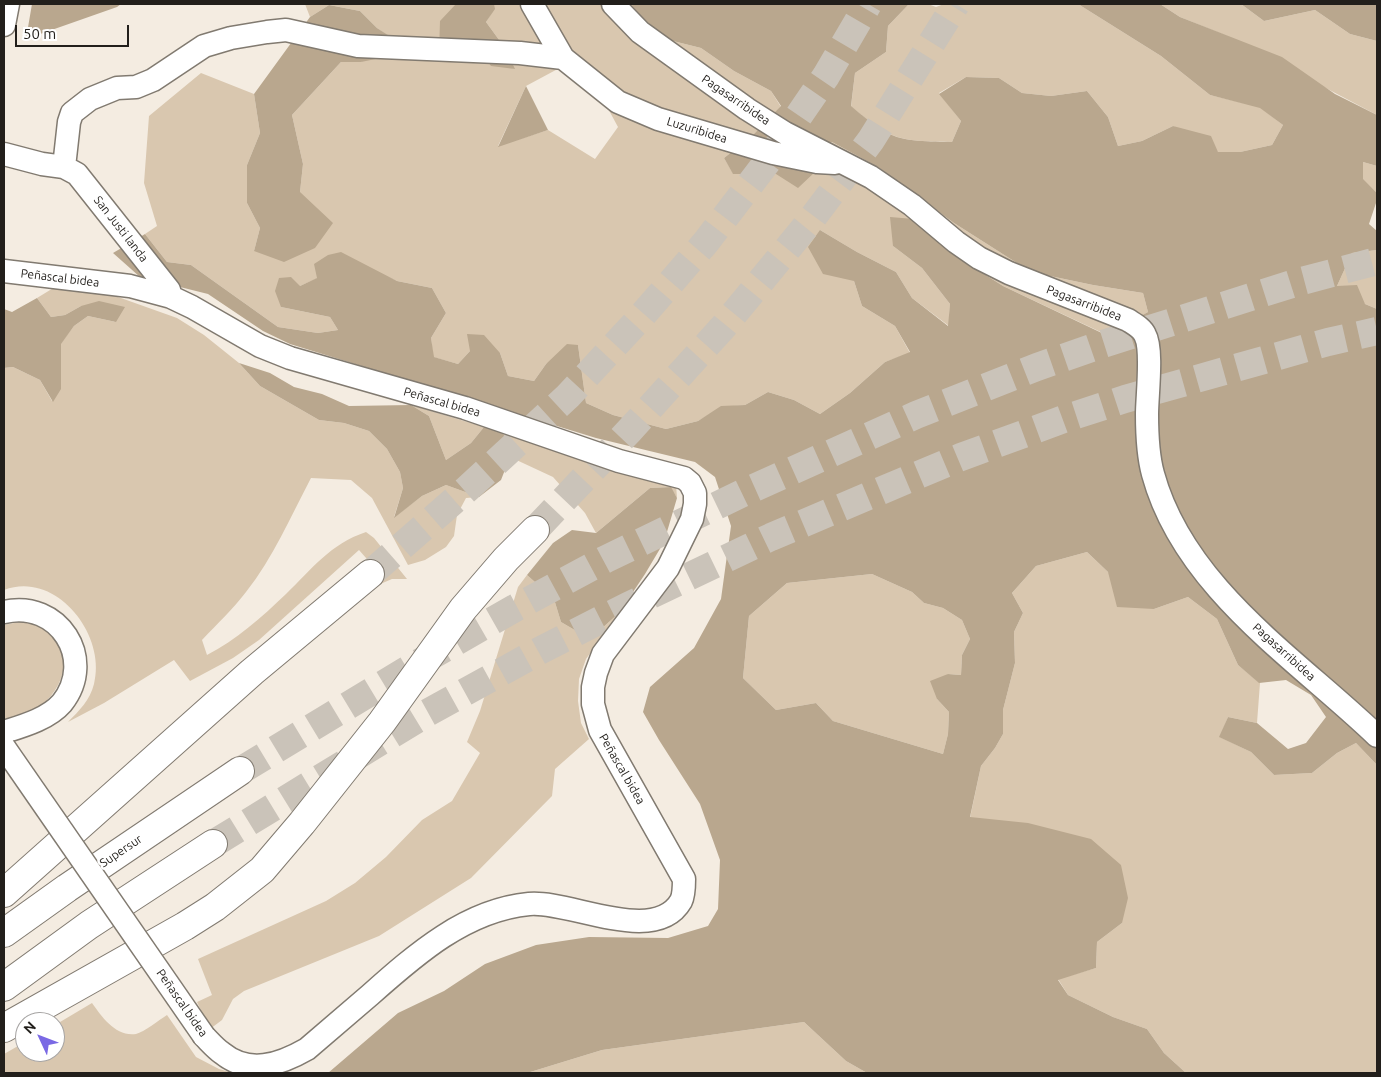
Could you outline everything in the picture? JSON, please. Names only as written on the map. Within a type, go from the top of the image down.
[{"type":"highway","points":[[4,1028],[215,907],[262,870],[302,823],[376,729],[474,596],[506,558],[535,530]]},
{"type":"highway","points":[[4,893],[252,672],[370,574]]},
{"type":"highway","name":"Supersur","points":[[4,933],[240,771]]},
{"type":"highway","points":[[4,987],[90,925],[212,844]]},
{"type":"street","points":[[4,25],[8,4]]},
{"type":"street","name":"Luzuribidea","points":[[532,4],[563,58],[618,102],[658,119],[773,153],[817,162],[846,164]]},
{"type":"street","name":"Pagasarribidea","points":[[614,4],[640,32],[747,109],[785,133],[871,177],[912,205],[956,242],[979,258],[1009,273],[1128,320],[1144,332],[1147,337],[1149,362],[1147,414],[1150,455],[1153,474],[1171,522],[1199,565],[1241,614],[1377,736]]},
{"type":"street","points":[[64,167],[69,122],[72,113],[90,99],[117,88],[136,87],[153,80],[204,46],[231,38],[286,30],[358,46],[520,53],[563,58]]},
{"type":"street","name":"San Justi landa","points":[[4,154],[42,164],[64,167],[77,174],[169,290],[171,297]]},
{"type":"street","name":"Peñascal bidea","points":[[4,272],[130,286],[171,297],[260,346],[290,358],[465,408],[619,461],[684,478],[690,483],[695,493],[696,504],[692,519],[668,568],[604,654],[592,687],[593,704],[600,730],[684,879],[681,900],[664,917],[647,921],[622,919],[531,903],[485,914],[463,924],[440,938],[408,962],[307,1049],[290,1059],[255,1067],[222,1054],[204,1036],[4,747]]},
{"type":"street","points":[[4,612],[26,610],[40,613],[54,622],[70,641],[76,671],[72,686],[61,704],[31,723],[4,732]]},
{"type":"shaded area","points":[[32,4],[121,4],[26,39]]},
{"type":"shaded area","points":[[305,4],[456,4],[478,49],[514,69],[505,48],[486,22],[494,9],[494,4],[631,4],[640,16],[669,40],[701,48],[734,71],[771,91],[781,107],[753,135],[724,158],[733,173],[776,174],[806,153],[832,142],[878,167],[954,223],[1031,272],[1143,293],[1148,312],[1107,335],[1003,286],[970,265],[893,246],[922,268],[950,304],[949,326],[912,298],[896,272],[820,230],[854,281],[862,306],[895,326],[910,353],[885,362],[850,393],[820,414],[794,400],[768,392],[745,405],[722,407],[698,421],[666,429],[613,415],[586,403],[578,345],[546,364],[534,381],[508,376],[500,353],[470,351],[458,364],[433,357],[431,338],[446,313],[432,288],[397,281],[371,270],[318,278],[300,286],[281,307],[330,317],[338,330],[318,333],[278,327],[191,265],[167,262],[145,234],[157,226],[144,183],[149,116],[201,73],[254,94],[260,133],[247,165],[247,203],[260,228],[254,251],[300,192],[303,164],[292,115],[341,62],[361,62],[390,37],[377,28],[360,11],[329,5],[310,17]],"holes":[[[580,57],[618,127],[595,159],[548,130],[498,146],[526,86]]]},
{"type":"shaded area","points":[[456,4],[494,4],[495,9],[486,22],[505,48],[515,69],[491,66],[478,49],[439,53],[440,21]]},
{"type":"shaded area","points":[[631,4],[909,4],[888,26],[886,52],[855,73],[851,106],[881,129],[893,136],[909,140],[952,142],[961,121],[939,94],[966,77],[999,78],[1022,93],[1051,96],[1087,91],[1108,117],[1118,146],[1142,141],[1173,126],[1211,136],[1218,152],[1240,152],[1272,145],[1283,125],[1260,108],[1210,95],[1161,56],[1078,4],[1160,4],[1180,17],[1282,57],[1335,94],[1377,115],[1377,166],[1363,162],[1363,179],[1377,193],[1377,200],[1369,224],[1377,231],[1377,250],[1352,253],[1337,286],[1357,285],[1365,304],[1377,309],[1377,765],[1356,743],[1337,753],[1312,773],[1274,775],[1251,752],[1219,737],[1228,717],[1257,723],[1288,749],[1306,743],[1326,717],[1311,695],[1286,680],[1259,683],[1238,665],[1217,619],[1188,597],[1154,609],[1117,607],[1108,572],[1087,552],[1036,566],[1012,593],[1023,613],[1014,632],[1015,663],[1003,710],[1003,734],[981,766],[970,817],[1028,823],[1091,839],[1121,865],[1128,898],[1122,923],[1097,942],[1096,968],[1058,980],[1068,995],[1113,1017],[1147,1029],[1164,1053],[1186,1073],[867,1073],[846,1061],[804,1022],[602,1050],[527,1073],[328,1073],[398,1013],[444,991],[485,964],[536,945],[589,937],[668,938],[708,926],[718,909],[720,860],[700,804],[643,712],[650,687],[694,648],[721,599],[731,526],[715,477],[695,462],[596,438],[290,344],[263,331],[208,294],[140,277],[113,253],[145,234],[167,262],[191,265],[278,327],[318,333],[338,330],[330,317],[281,307],[275,291],[279,278],[291,277],[300,286],[317,278],[314,264],[328,255],[341,252],[397,281],[432,288],[446,313],[431,338],[434,357],[458,364],[470,351],[467,334],[484,335],[500,353],[508,376],[534,381],[546,364],[567,344],[578,345],[586,403],[613,415],[666,429],[698,421],[721,406],[745,405],[768,392],[794,400],[820,414],[850,393],[885,362],[910,352],[895,326],[862,306],[854,281],[823,274],[808,247],[820,230],[896,272],[912,298],[948,326],[950,304],[922,268],[893,246],[890,217],[914,219],[970,265],[1003,286],[1106,335],[1148,312],[1143,293],[1031,272],[954,223],[878,167],[832,142],[806,153],[816,171],[798,188],[776,174],[733,174],[724,158],[753,135],[781,106],[771,91],[734,71],[701,48],[669,40],[640,16]],"holes":[[[872,574],[912,592],[924,603],[943,608],[962,620],[970,639],[962,655],[961,675],[948,674],[930,681],[937,699],[949,712],[948,734],[943,754],[833,721],[816,703],[776,710],[743,678],[749,616],[787,583]]]},
{"type":"shaded area","points":[[909,4],[928,4],[936,7],[944,4],[1078,4],[1161,56],[1210,95],[1260,107],[1283,125],[1272,145],[1240,152],[1218,152],[1173,126],[1142,141],[1118,146],[1108,117],[1087,91],[1051,96],[1022,93],[999,78],[966,77],[939,93],[961,121],[952,142],[918,141],[893,136],[851,107],[855,73],[886,52],[888,26]]},
{"type":"shaded area","points":[[1160,4],[1241,4],[1264,21],[1315,10],[1350,34],[1377,41],[1377,115],[1227,36],[1180,17]]},
{"type":"shaded area","points":[[1241,4],[1377,4],[1377,41],[1350,34],[1315,10],[1264,21]]},
{"type":"shaded area","points":[[329,5],[360,11],[377,28],[391,37],[395,55],[361,62],[341,62],[292,115],[303,164],[300,192],[333,223],[315,248],[284,262],[254,251],[260,228],[247,203],[247,165],[260,133],[254,94],[310,17]]},
{"type":"shaded area","points":[[526,86],[548,130],[498,147]]},
{"type":"shaded area","points":[[1363,162],[1377,166],[1377,193],[1363,180]]},
{"type":"shaded area","points":[[1377,250],[1377,309],[1365,304],[1337,286],[1352,253]]},
{"type":"shaded area","points":[[55,287],[104,292],[177,318],[204,335],[239,363],[260,386],[319,420],[344,423],[369,431],[387,449],[400,472],[403,488],[394,517],[422,496],[446,485],[479,497],[466,498],[457,515],[454,536],[446,547],[425,560],[408,565],[372,498],[351,480],[311,478],[256,579],[236,604],[202,640],[207,655],[238,635],[258,619],[332,550],[353,537],[366,532],[374,538],[407,579],[392,579],[378,585],[381,575],[359,550],[259,640],[233,658],[190,681],[174,660],[104,703],[68,722],[87,700],[94,684],[96,665],[93,646],[85,627],[73,611],[59,598],[42,589],[23,586],[4,590],[4,366],[5,368],[13,367],[40,380],[52,401],[61,378],[60,344],[74,326],[88,316],[116,322],[81,306],[65,315],[51,317],[37,298]]},
{"type":"shaded area","points":[[37,298],[51,317],[65,315],[81,306],[99,301],[125,307],[116,322],[88,316],[74,326],[61,344],[61,389],[53,402],[40,380],[13,367],[4,368],[4,309],[12,312]]},
{"type":"shaded area","points":[[239,363],[270,373],[294,387],[322,394],[349,406],[411,405],[429,416],[446,460],[471,443],[484,427],[503,432],[510,457],[501,480],[479,497],[446,485],[422,496],[394,518],[403,488],[400,472],[387,449],[369,431],[344,423],[319,420],[260,386]]},
{"type":"shaded area","points":[[411,405],[484,427],[471,443],[446,460],[429,416]]},
{"type":"shaded area","points":[[503,432],[676,484],[677,498],[670,487],[650,488],[596,533],[585,513],[553,477],[510,457]]},
{"type":"shaded area","points":[[671,487],[677,498],[664,542],[619,613],[590,639],[561,622],[554,599],[527,575],[553,543],[572,530],[596,533],[650,488]]},
{"type":"shaded area","points":[[1087,552],[1108,572],[1154,609],[1188,597],[1217,619],[1238,665],[1260,683],[1257,723],[1228,717],[1220,737],[1251,752],[1274,775],[1312,773],[1337,753],[1356,743],[1377,765],[1377,1073],[1186,1073],[1164,1053],[1147,1029],[1113,1017],[1068,995],[1058,979],[1096,968],[1097,942],[1122,923],[970,818],[981,766],[1003,734],[1003,710],[1015,663],[1014,632],[1023,613],[1012,593],[1036,566]]},
{"type":"shaded area","points":[[872,574],[912,592],[924,603],[943,608],[962,620],[970,639],[962,655],[961,675],[948,674],[937,699],[949,712],[948,734],[943,754],[833,721],[816,703],[776,710],[743,678],[749,616],[787,583]]},
{"type":"shaded area","points":[[527,575],[554,599],[561,622],[590,639],[619,613],[586,659],[579,679],[578,701],[581,723],[589,739],[555,769],[552,796],[471,878],[379,936],[244,991],[233,999],[222,1020],[210,1029],[197,1002],[212,995],[198,959],[326,901],[355,883],[386,857],[422,820],[452,801],[480,753],[467,742],[480,711],[518,587]]},
{"type":"shaded area","points":[[19,622],[38,623],[47,628],[56,638],[62,650],[64,662],[58,686],[41,706],[31,713],[4,719],[4,625]]},
{"type":"shaded area","points":[[92,1003],[110,1025],[122,1032],[136,1034],[167,1015],[196,1057],[219,1069],[233,1073],[4,1073],[4,1054],[15,1048],[15,1062],[65,1062],[65,1019]]},
{"type":"shaded area","points":[[804,1022],[846,1061],[867,1073],[527,1073],[602,1050]]},
{"type":"tunnel","points":[[370,574],[466,490],[568,396],[640,318],[706,242],[767,162],[826,76],[868,4]]},
{"type":"tunnel","points":[[535,530],[629,431],[724,326],[811,220],[871,140],[956,4]]},
{"type":"tunnel","points":[[240,771],[417,664],[606,559],[745,492],[916,415],[1037,367],[1103,344],[1298,282],[1377,261]]},
{"type":"tunnel","points":[[213,844],[427,713],[543,649],[771,537],[961,457],[1064,419],[1125,399],[1328,342],[1377,331]]}]
